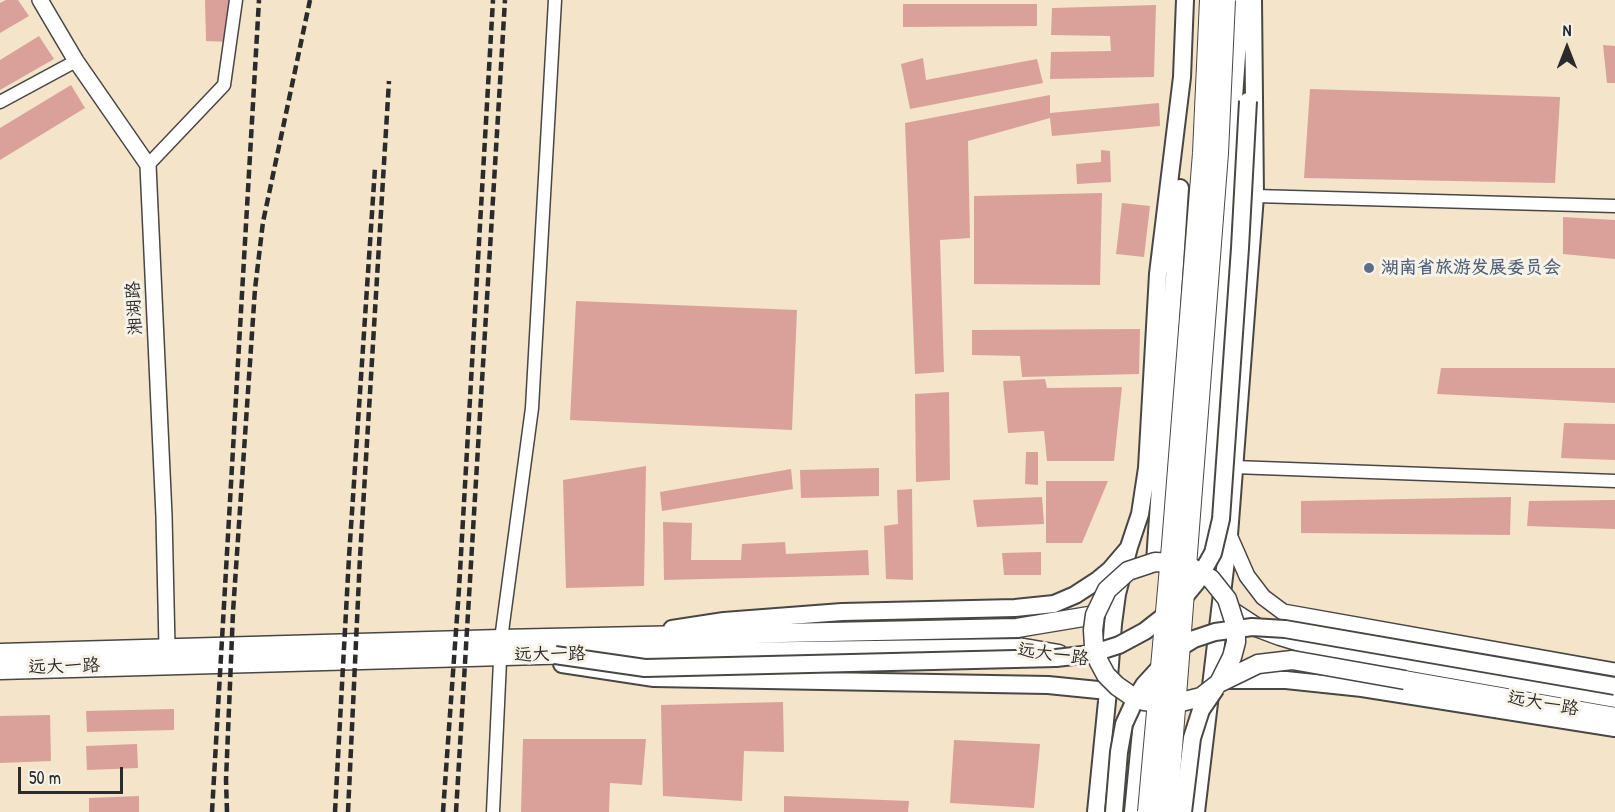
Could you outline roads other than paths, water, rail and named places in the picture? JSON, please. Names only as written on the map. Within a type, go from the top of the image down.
[{"type":"highway","points":[[1149,812],[1203,153],[1210,0]]},
{"type":"highway","points":[[1167,812],[1218,153],[1225,0]]},
{"type":"main road","points":[[1096,812],[1113,624],[1129,547],[1140,514],[1147,468],[1158,274],[1182,77],[1185,0]]},
{"type":"main road","points":[[1200,571],[1241,0]]},
{"type":"main road","points":[[555,655],[645,668],[1056,658],[1091,654],[1119,645],[1145,631],[1177,606],[1196,583],[1213,553],[1221,519],[1240,248],[1253,0]]},
{"type":"main road","points":[[1196,812],[1215,681],[1256,196],[1253,0]]},
{"type":"main road","points":[[1155,562],[1180,188],[1172,171]]},
{"type":"main road","points":[[622,636],[724,621],[842,612],[1024,608],[1054,604],[1075,595],[1098,580],[1110,570],[1129,547]]},
{"type":"main road","points":[[1133,812],[1144,701],[1130,695],[1106,675],[1094,646],[1093,630],[1100,602],[1117,579],[1128,571],[1155,562],[1178,563],[1200,571],[1220,588],[1233,612],[1236,627],[1236,642],[1232,657],[1215,681],[1201,710],[1192,738],[1183,812]]},
{"type":"main road","name":"远大一路","points":[[1233,612],[1256,627],[1280,636],[1406,671],[1615,717]]},
{"type":"main road","name":"远大一路","points":[[0,670],[503,650],[622,636],[1017,628],[1095,615]]},
{"type":"main road","points":[[1114,812],[1119,752],[1124,724],[1136,698],[1144,685],[1176,650],[1194,639],[1215,632],[1252,627],[1285,629],[1615,686]]},
{"type":"main road","name":"远大一路","points":[[0,652],[167,647],[503,650],[555,655],[1024,648],[1099,662]]},
{"type":"main road","points":[[503,650],[654,678],[1048,685],[1108,691]]},
{"type":"main road","name":"远大一路","points":[[1144,701],[1173,704],[1201,697],[1215,681],[1258,664],[1292,660],[1406,671],[1615,698]]},
{"type":"main road","points":[[1215,681],[1286,680],[1362,688],[1615,728]]},
{"type":"street","points":[[40,0],[76,61],[148,165],[224,85],[236,0]]},
{"type":"street","points":[[493,812],[503,650],[532,408],[555,0]]},
{"type":"street","points":[[0,102],[76,61]]},
{"type":"street","name":"湘湖路","points":[[148,165],[164,505],[167,647]]},
{"type":"street","points":[[1256,196],[1615,206]]},
{"type":"street","points":[[1234,467],[1615,481]]},
{"type":"street","points":[[1229,536],[1247,576],[1263,597],[1283,612],[1615,671]]},
{"type":"railway","points":[[212,812],[259,0]]},
{"type":"railway","points":[[227,812],[226,780],[233,612],[255,289],[263,222],[310,0]]},
{"type":"railway","points":[[443,812],[459,589],[493,0]]},
{"type":"railway","points":[[456,812],[505,0]]},
{"type":"railway","points":[[348,812],[360,557],[389,81]]},
{"type":"railway","points":[[335,812],[349,557],[375,168]]},
{"type":"place","name":"湖南省旅游发展委员会","points":[[1369,268]]}]
